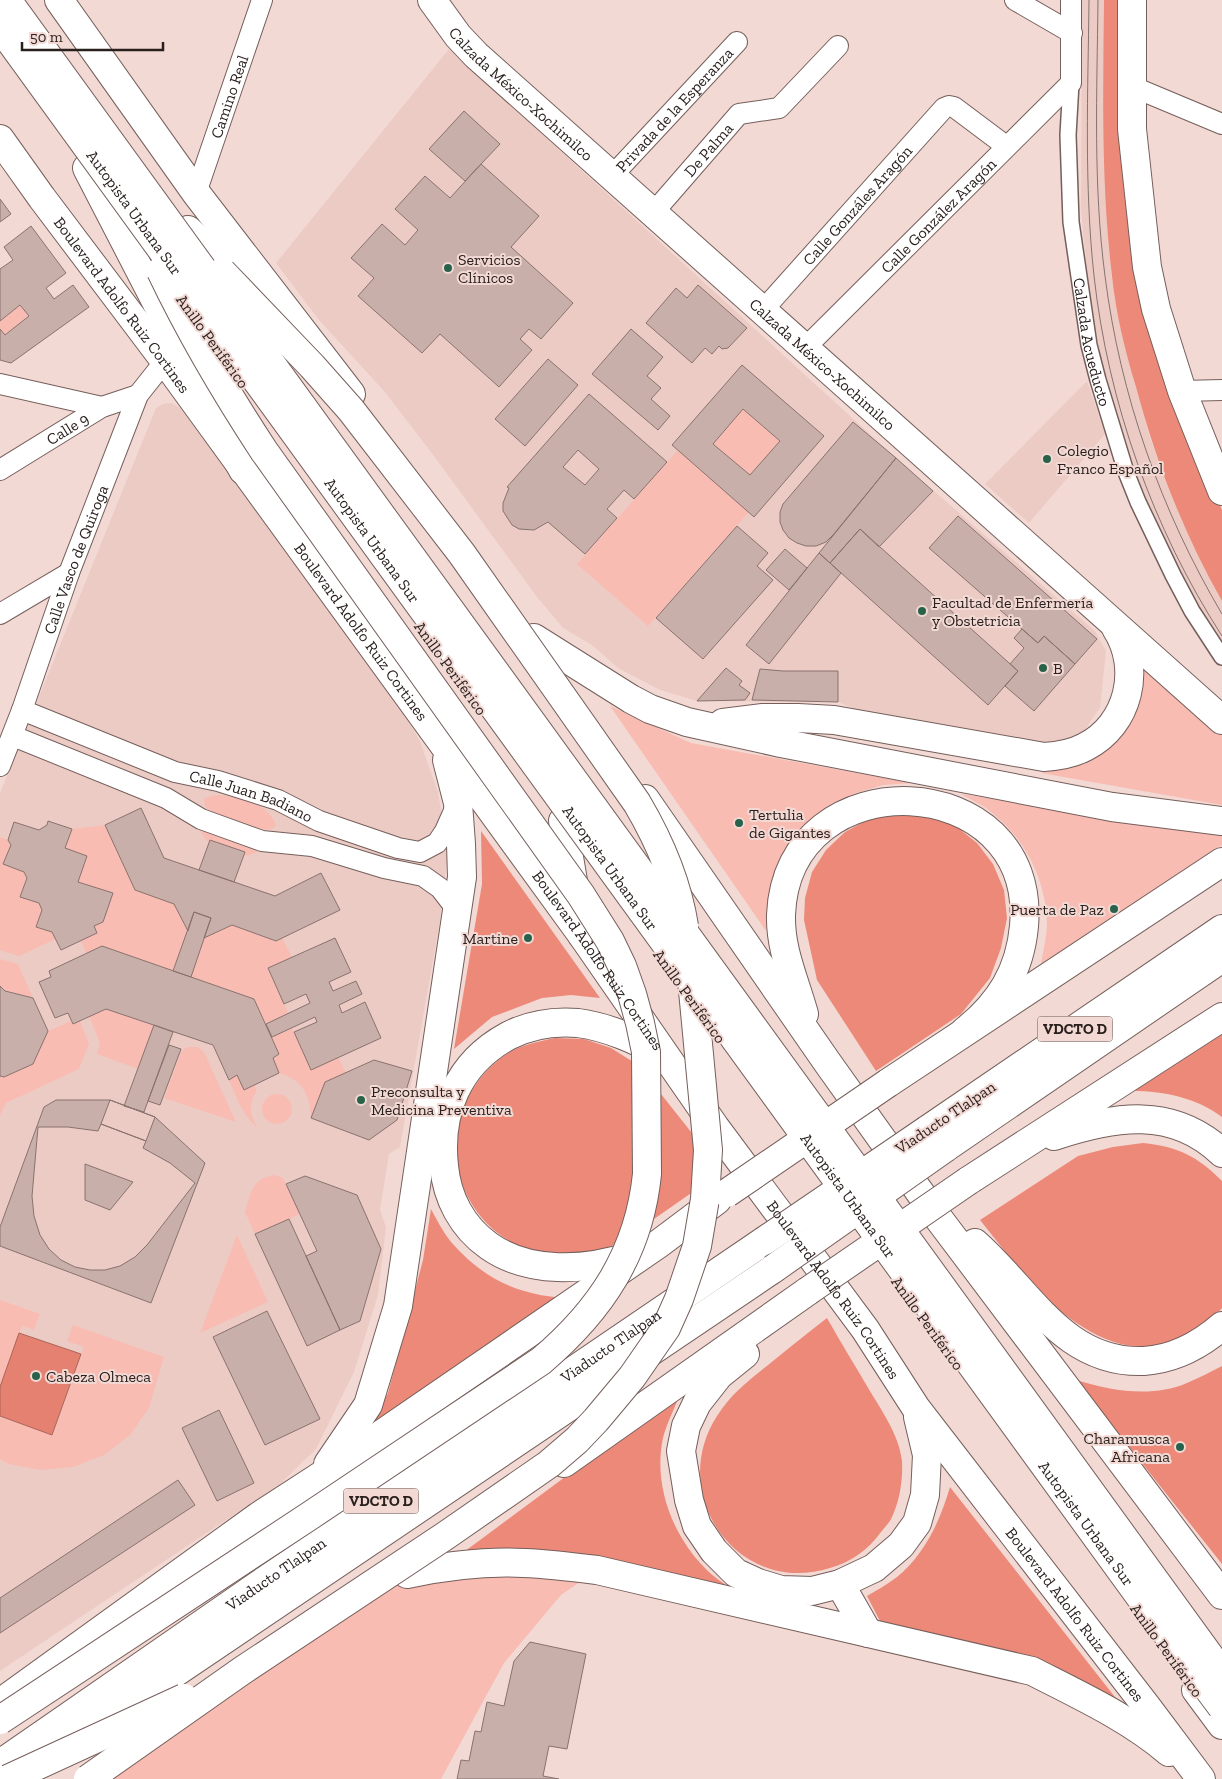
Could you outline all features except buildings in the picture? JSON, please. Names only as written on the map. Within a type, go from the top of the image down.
[{"type":"main road","name":"Autopista Urbana Sur","points":[[7,0],[149,213],[1162,1627],[1222,1707]]},
{"type":"main road","points":[[21,0],[402,522],[502,663],[1222,1655]]},
{"type":"main road","points":[[59,0],[196,193],[329,364],[534,638],[807,1033],[936,1215],[1222,1595]]},
{"type":"main road","name":"Calzada México-Xochimilco","points":[[432,0],[458,36],[476,55],[1222,720]]},
{"type":"main road","points":[[1132,0],[1132,129],[1147,267],[1156,309],[1182,391],[1222,491]]},
{"type":"main road","name":"Autopista Urbana Sur","points":[[0,27],[149,213],[1222,1673]]},
{"type":"main road","name":"Anillo Periférico","points":[[0,48],[1222,1725]]},
{"type":"main road","name":"Boulevard Adolfo Ruiz Cortines","points":[[0,139],[165,361],[582,935],[715,1126],[865,1329],[916,1408],[1147,1707],[1200,1779]]},
{"type":"main road","points":[[87,168],[244,470]]},
{"type":"main road","points":[[0,1720],[541,1361],[580,1324],[598,1303],[613,1280],[629,1248],[641,1213],[647,1174],[646,1052],[632,994],[622,966],[597,918],[264,451],[216,375],[159,266],[149,213]]},
{"type":"main road","points":[[88,1779],[243,1670],[446,1536],[549,1464],[577,1440],[620,1392],[650,1353],[666,1328],[690,1268],[702,1222],[708,1174],[708,1150],[695,1000],[680,904],[668,864],[648,822],[625,785],[462,554],[352,410],[286,338],[149,213]]},
{"type":"main road","points":[[188,230],[329,364]]},
{"type":"main road","points":[[704,726],[763,718],[834,720],[1044,757],[1073,752],[1086,747],[1103,735],[1118,717],[1124,704],[1130,676],[1129,662],[1123,641],[1113,622]]},
{"type":"main road","points":[[534,638],[622,694],[650,709],[704,726],[781,743],[1112,807],[1222,821]]},
{"type":"main road","points":[[319,1477],[368,1405],[398,1306],[462,877],[458,803],[443,744]]},
{"type":"main road","points":[[807,1033],[799,995],[787,962],[781,930],[782,900],[790,870],[806,842],[818,830],[833,820],[864,807],[897,802],[932,804],[966,816],[982,825],[1006,849],[1020,876],[1025,905],[1023,937],[1019,954],[1005,989],[994,1005],[966,1031]]},
{"type":"main road","points":[[563,821],[582,935]]},
{"type":"main road","points":[[0,1703],[259,1516],[319,1477],[657,1245],[728,1193],[910,1068],[1222,862]]},
{"type":"main road","name":"Viaducto Tlalpan","points":[[18,1779],[773,1269],[936,1139],[1222,929]]},
{"type":"main road","name":"Viaducto Tlalpan","points":[[0,1764],[249,1591],[764,1241],[936,1139],[1222,958]]},
{"type":"main road","points":[[103,1779],[343,1614],[406,1574],[800,1296],[968,1181],[1222,1017]]},
{"type":"main road","points":[[657,1245],[637,1254],[594,1266],[550,1267],[528,1263],[500,1253],[476,1236],[457,1211],[445,1179],[442,1145],[447,1112],[458,1084],[467,1071],[488,1050],[514,1033],[545,1024],[562,1022],[578,1024],[620,1034],[666,1056]]},
{"type":"main road","points":[[1016,1151],[1074,1129],[1102,1123],[1145,1119],[1161,1120],[1191,1130],[1203,1137],[1222,1153]]},
{"type":"main road","points":[[936,1215],[965,1234],[981,1248],[1059,1330],[1089,1351],[1120,1360],[1142,1361],[1164,1358],[1195,1346],[1222,1326]]},
{"type":"main road","points":[[800,1296],[776,1327],[719,1375],[698,1403],[686,1426],[681,1451],[689,1500],[697,1526],[714,1551],[736,1573],[758,1583],[781,1590],[812,1592],[840,1584],[874,1568],[901,1545],[917,1523],[925,1495],[927,1455],[916,1408]]},
{"type":"main road","points":[[0,1757],[138,1662],[311,1515]]},
{"type":"main road","points":[[406,1574],[489,1563],[524,1563],[597,1570],[1032,1671],[1092,1702],[1151,1737],[1200,1779]]},
{"type":"main road","points":[[840,1584],[868,1633]]},
{"type":"main road","points":[[8,1779],[243,1670]]},
{"type":"street","points":[[248,0],[254,23]]},
{"type":"street","name":"Camino Real","points":[[196,193],[262,0]]},
{"type":"street","points":[[1015,0],[1072,33]]},
{"type":"street","name":"Calzada Acueducto","points":[[1071,0],[1072,33],[1068,135],[1071,222],[1089,346],[1126,472],[1138,502],[1192,611],[1222,657]]},
{"type":"street","name":"Privada de la Esperanza","points":[[612,176],[737,42]]},
{"type":"street","name":"De Palma","points":[[653,213],[739,114],[779,108],[838,46]]},
{"type":"street","name":"Calle González Aragón","points":[[805,348],[1070,83]]},
{"type":"street","points":[[1131,86],[1222,124]]},
{"type":"street","name":"Calle Gonzáles Aragón","points":[[763,310],[944,108],[954,107],[1006,146]]},
{"type":"street","name":"Calle Vasco de Quiroga","points":[[0,766],[13,736],[70,573],[138,395],[165,361]]},
{"type":"street","points":[[0,384],[102,408]]},
{"type":"street","points":[[1182,391],[1222,390]]},
{"type":"street","name":"Calle 9","points":[[0,470],[102,408],[138,395]]},
{"type":"street","points":[[0,614],[70,573]]},
{"type":"street","name":"Calle Juan Badiano","points":[[22,710],[175,772],[218,781],[278,800],[319,821],[398,848],[420,852],[437,843],[445,831],[458,803]]},
{"type":"street","name":"Calle Juan Badiano","points":[[13,736],[166,798],[201,819],[262,841],[312,846],[384,868],[423,876],[440,888],[457,910]]},
{"type":"street","points":[[166,798],[175,772]]},
{"type":"shaded area","points":[[1082,0],[1104,0],[1104,143],[1107,224],[1112,278],[1125,347],[1150,438],[1193,544],[1222,601],[1222,648],[1207,626],[1163,541],[1133,472],[1103,369],[1089,293],[1081,210]]},
{"type":"shaded area","points":[[1104,0],[1127,0],[1127,121],[1182,407],[1222,510],[1222,601],[1183,524],[1162,470],[1128,360],[1118,318],[1108,242],[1104,173]]},
{"type":"shaded area","points":[[449,49],[896,458],[1095,631],[1106,651],[1100,708],[1079,738],[1023,751],[891,724],[838,702],[697,701],[660,690],[618,668],[592,645],[563,628],[537,597],[384,391],[319,320],[276,263]]},
{"type":"shaded area","points":[[20,305],[29,316],[5,335],[0,329],[0,321]]},
{"type":"shaded area","name":"Colegio Franco Español","points":[[1087,381],[1105,434],[1029,523],[985,484]]},
{"type":"shaded area","points":[[172,403],[181,409],[400,707],[420,741],[438,792],[448,853],[440,921],[400,1147],[389,1154],[380,1210],[386,1227],[378,1295],[354,1372],[316,1449],[280,1484],[0,1671],[0,793],[156,408],[163,404]]},
{"type":"shaded area","points":[[743,409],[780,441],[750,475],[713,444]]},
{"type":"shaded area","points":[[678,450],[749,512],[648,626],[577,564]]},
{"type":"shaded area","points":[[1134,656],[1222,735],[1222,805],[1041,773],[1088,755]]},
{"type":"shaded area","points":[[610,706],[691,743],[912,783],[883,785],[856,793],[816,816],[785,852],[773,880],[767,905],[766,931]]},
{"type":"shaded area","points":[[961,794],[1222,835],[1222,845],[1041,964],[1047,922],[1038,875],[1024,848],[1003,823],[984,807]]},
{"type":"shaded area","points":[[221,795],[253,803],[261,807],[273,818],[276,826],[271,829],[258,830],[213,814],[205,806],[204,799],[210,796]]},
{"type":"shaded area","points":[[900,813],[933,816],[957,827],[977,843],[993,864],[1004,890],[1007,918],[1001,948],[990,978],[961,1014],[876,1071],[817,980],[804,920],[805,898],[812,872],[826,850],[845,832],[867,820]]},
{"type":"shaded area","points":[[105,825],[135,890],[174,904],[188,931],[173,971],[103,946],[86,953],[81,941],[97,933],[94,926],[103,922],[113,894],[78,882],[65,848],[72,829]]},
{"type":"shaded area","points":[[203,829],[257,848],[257,852],[242,856],[218,849],[205,838],[201,832]]},
{"type":"shaded area","points":[[481,831],[600,998],[571,995],[542,998],[492,1017],[454,1049],[482,884]]},
{"type":"shaded area","points":[[0,837],[8,840],[11,845],[3,864],[24,872],[27,878],[20,897],[39,903],[42,910],[37,927],[52,932],[56,939],[19,956],[0,950]]},
{"type":"shaded area","points":[[232,925],[275,941],[282,938],[292,957],[268,969],[288,1013],[266,1024],[254,999],[191,977],[204,938]]},
{"type":"shaded area","points":[[0,959],[18,964],[33,998],[5,991],[0,986]]},
{"type":"shaded area","points":[[106,1009],[154,1025],[138,1069],[97,1054],[100,1043],[89,1016]]},
{"type":"shaded area","points":[[71,1021],[73,1024],[80,1021],[89,1044],[79,1069],[6,1103],[0,1115],[0,1076],[4,1077],[33,1064],[48,1031]]},
{"type":"shaded area","points":[[292,1028],[311,1069],[338,1057],[346,1073],[311,1118],[309,1102],[304,1090],[294,1080],[279,1073],[273,1058],[279,1054],[272,1037]]},
{"type":"shaded area","points":[[1222,1030],[1222,1117],[1201,1104],[1177,1096],[1127,1091]]},
{"type":"shaded area","points":[[555,1038],[584,1039],[611,1048],[638,1065],[722,1171],[619,1242],[605,1249],[574,1255],[551,1255],[517,1245],[485,1221],[473,1206],[464,1188],[458,1170],[456,1150],[457,1131],[465,1103],[485,1073],[505,1055],[517,1049]]},
{"type":"shaded area","points":[[187,1047],[198,1047],[204,1052],[236,1122],[164,1098],[181,1052]]},
{"type":"shaded area","points":[[237,1075],[254,1085],[257,1091],[252,1101],[251,1114],[258,1128],[244,1112],[229,1080]]},
{"type":"shaded area","points":[[277,1094],[287,1099],[292,1109],[287,1119],[277,1124],[267,1119],[262,1109],[267,1099]]},
{"type":"shaded area","points":[[1143,1143],[1167,1147],[1187,1154],[1204,1165],[1222,1181],[1222,1308],[1214,1316],[1189,1333],[1167,1343],[1146,1347],[1125,1345],[1104,1338],[1066,1315],[1030,1284],[980,1220],[1078,1156],[1113,1147]]},
{"type":"shaded area","points":[[275,1175],[283,1178],[300,1214],[255,1234],[245,1212],[251,1193],[261,1180]]},
{"type":"shaded area","points":[[431,1209],[451,1242],[479,1268],[494,1278],[509,1286],[525,1291],[560,1298],[580,1299],[365,1437],[388,1393],[423,1260]]},
{"type":"shaded area","points":[[237,1235],[268,1302],[200,1333]]},
{"type":"shaded area","points":[[0,1300],[40,1314],[34,1330],[22,1326],[0,1387]]},
{"type":"shaded area","points":[[827,1318],[883,1413],[897,1441],[902,1461],[899,1497],[889,1523],[865,1550],[852,1559],[830,1568],[797,1573],[766,1568],[740,1553],[720,1532],[706,1506],[700,1477],[703,1446],[717,1416],[736,1393]]},
{"type":"shaded area","points":[[73,1325],[164,1357],[149,1408],[130,1435],[104,1455],[73,1467],[41,1470],[8,1464],[0,1459],[0,1417],[53,1435],[84,1347],[67,1341]]},
{"type":"shaded area","points":[[19,1333],[81,1354],[52,1435],[0,1416],[0,1387]]},
{"type":"shaded area","points":[[1222,1366],[1222,1564],[1076,1380],[1118,1390],[1146,1392],[1174,1388]]},
{"type":"shaded area","points":[[681,1391],[663,1438],[661,1473],[663,1491],[675,1524],[693,1555],[711,1574],[732,1589],[449,1563]]},
{"type":"shaded area","points":[[950,1487],[1133,1720],[1025,1658],[880,1621],[867,1596],[897,1577],[916,1558],[936,1524]]},
{"type":"shaded area","points":[[596,1571],[561,1595],[504,1663],[441,1779],[105,1779],[407,1576]]},
{"type":"tram line","points":[[1089,0],[1087,138],[1089,207],[1094,276],[1110,370],[1122,417],[1137,463],[1155,508],[1197,595],[1222,636]]},
{"type":"tram line","points":[[1098,0],[1097,173],[1101,242],[1112,320],[1121,365],[1146,451],[1162,493],[1200,575],[1222,614]]},
{"type":"place","name":"Servicios Clínicos","points":[[448,268]]},
{"type":"place","name":"Colegio Franco Español","points":[[1047,459]]},
{"type":"place","name":"Facultad de Enfermería y Obstetricia","points":[[922,611]]},
{"type":"place","name":"B","points":[[1043,668]]},
{"type":"place","name":"Tertulia de Gigantes","points":[[739,823]]},
{"type":"place","name":"Puerta de Paz","points":[[1114,909]]},
{"type":"place","name":"Martine","points":[[528,938]]},
{"type":"place","name":"Preconsulta y Medicina Preventiva","points":[[361,1100]]},
{"type":"place","name":"Cabeza Olmeca","points":[[36,1376]]},
{"type":"place","name":"Charamusca Africana","points":[[1180,1447]]}]
